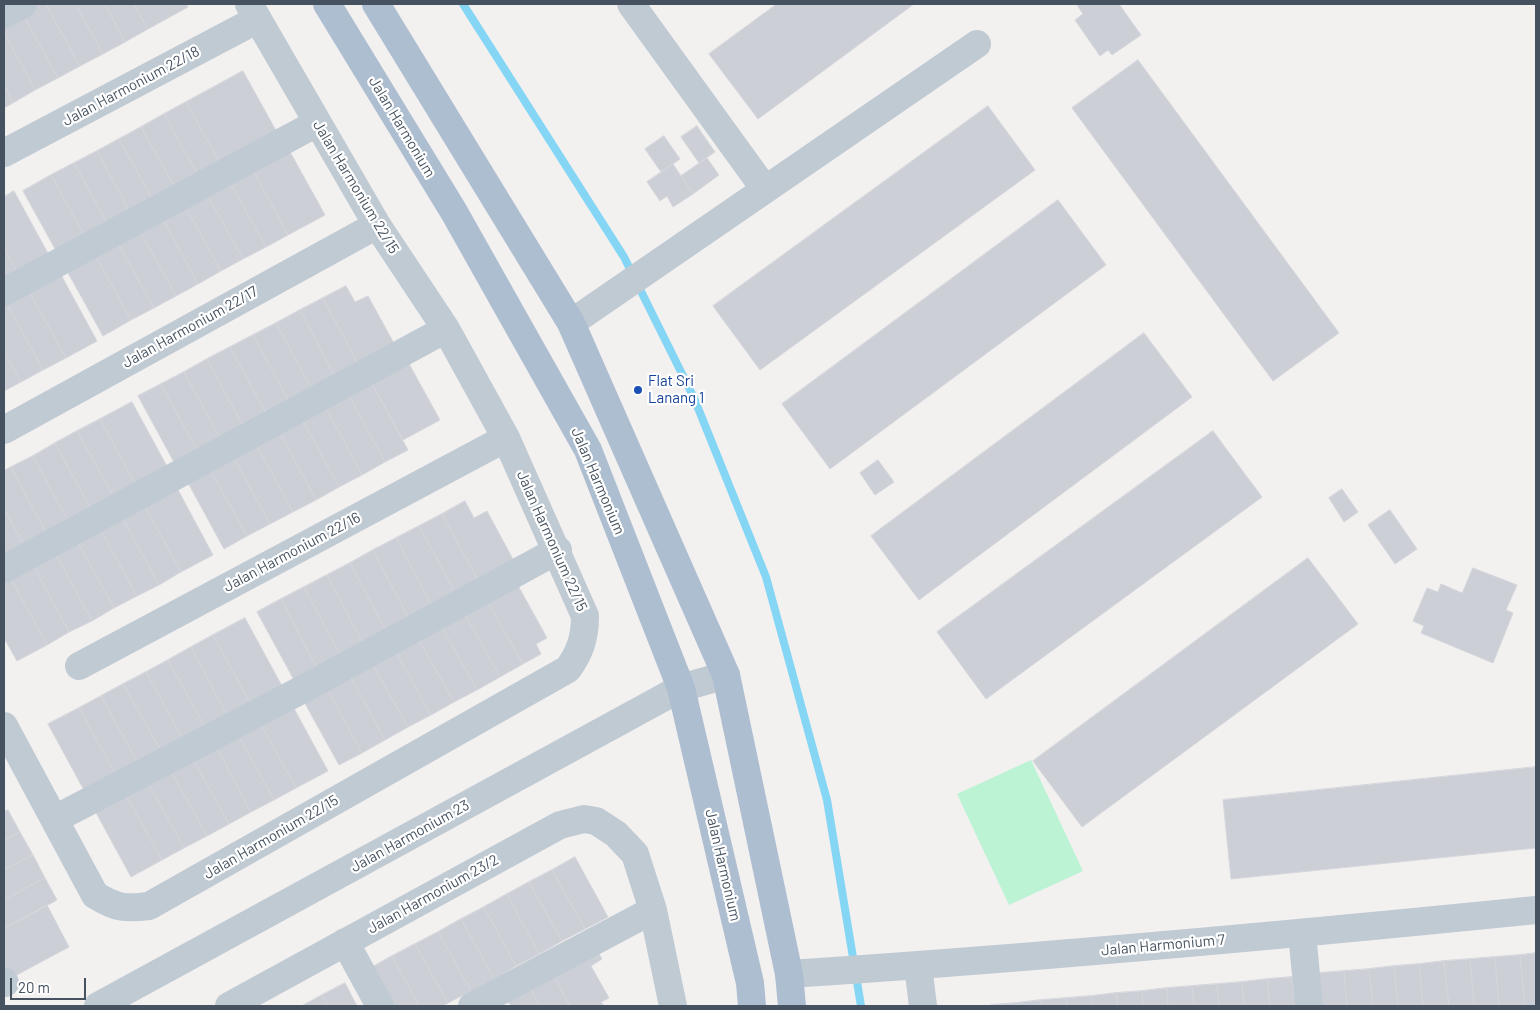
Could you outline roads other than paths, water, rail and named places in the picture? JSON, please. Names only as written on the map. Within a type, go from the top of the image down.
[{"type":"main road","name":"Jalan Harmonium","points":[[327,4],[454,212],[588,450],[682,688],[750,982],[752,1006]]},
{"type":"main road","points":[[376,4],[571,324],[726,675],[789,974],[792,1006]]},
{"type":"street","points":[[4,14],[23,4]]},
{"type":"street","points":[[631,4],[764,188]]},
{"type":"street","name":"Jalan Harmonium 22/15","points":[[55,819],[95,895],[112,906],[129,909],[150,906],[568,669],[580,652],[585,632],[585,616],[558,550],[506,438],[446,329],[377,225],[254,11]]},
{"type":"street","name":"Jalan Harmonium 22/18","points":[[4,153],[254,11]]},
{"type":"street","points":[[571,324],[764,188],[977,44]]},
{"type":"street","points":[[4,292],[317,123]]},
{"type":"street","name":"Jalan Harmonium 22/17","points":[[4,430],[377,225]]},
{"type":"street","points":[[4,569],[446,329]]},
{"type":"street","name":"Jalan Harmonium 22/16","points":[[79,666],[506,438]]},
{"type":"street","points":[[4,726],[55,819],[296,692],[558,550]]},
{"type":"street","name":"Jalan Harmonium 23","points":[[98,1006],[682,688],[726,675]]},
{"type":"street","name":"Jalan Harmonium 23/2","points":[[230,1006],[572,820],[584,819],[607,826],[635,854],[653,910]]},
{"type":"street","points":[[472,1006],[653,910],[673,1006]]},
{"type":"street","name":"Jalan Harmonium 7","points":[[789,974],[918,966],[1302,933],[1536,910]]},
{"type":"street","points":[[1302,933],[1309,1006]]},
{"type":"street","points":[[345,942],[380,1006]]},
{"type":"street","points":[[918,966],[923,1006]]},
{"type":"waterway","points":[[463,4],[624,257],[694,398],[766,577],[827,800],[861,1006]]},
{"type":"place","name":"Flat Sri Lanang 1","points":[[638,390]]}]
